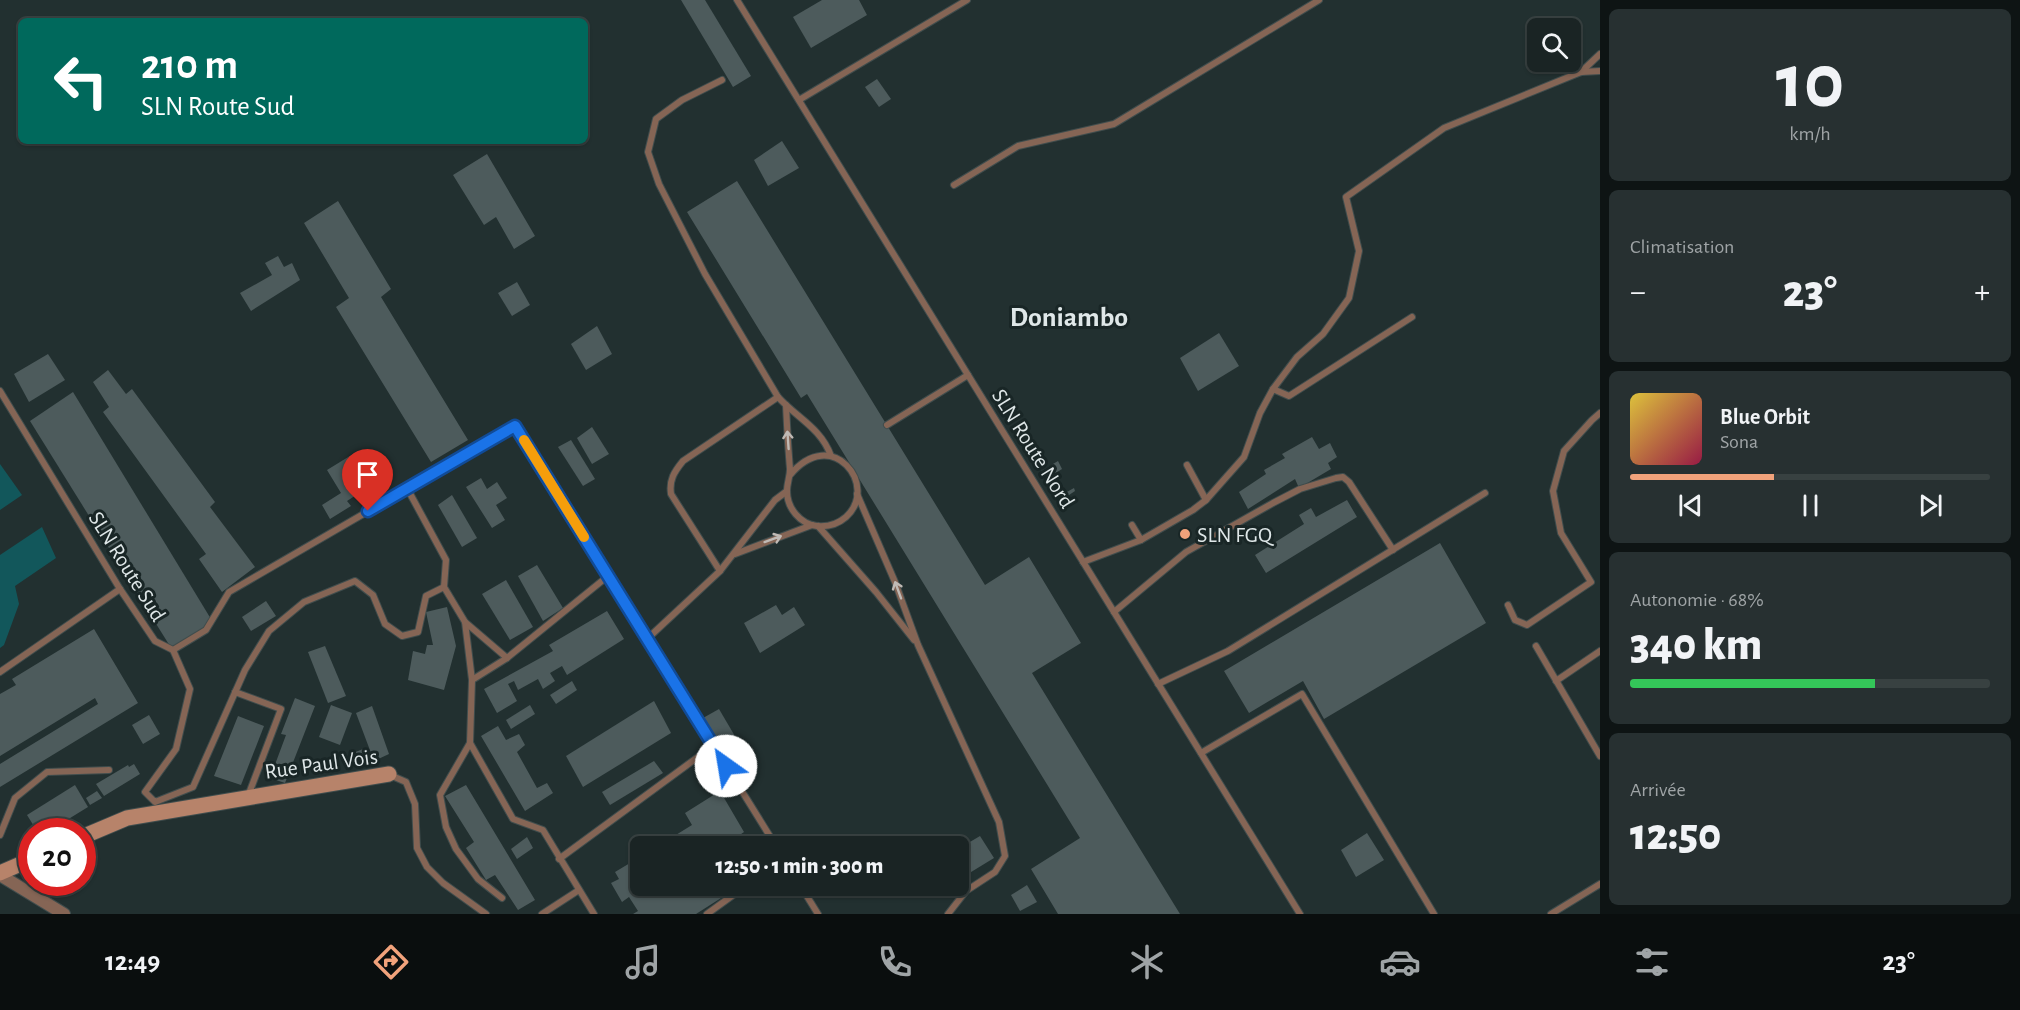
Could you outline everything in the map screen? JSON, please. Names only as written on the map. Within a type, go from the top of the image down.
[{"type":"street","name":"Rue Paul Vois","points":[[96,831],[127,818],[389,774]]},
{"type":"street","points":[[0,874],[18,866]]},
{"type":"street","points":[[0,874],[64,914]]},
{"type":"lane","name":"SLN Route Nord","points":[[737,0],[1300,914]]},
{"type":"lane","points":[[799,100],[967,0]]},
{"type":"lane","points":[[954,185],[1018,146],[1114,124],[1319,0]]},
{"type":"lane","points":[[1581,72],[1600,54]]},
{"type":"lane","points":[[1083,562],[1141,540],[1193,510],[1206,500],[1244,457],[1260,413],[1273,389],[1297,357],[1323,334],[1349,298],[1359,251],[1346,197],[1444,128],[1581,72],[1600,71]]},
{"type":"lane","points":[[722,80],[682,100],[656,120],[648,152],[659,184],[695,255],[778,397],[808,422],[828,447],[831,456]]},
{"type":"lane","points":[[1273,389],[1289,396],[1412,317]]},
{"type":"lane","points":[[887,425],[968,375]]},
{"type":"lane","name":"SLN Route Sud","points":[[0,391],[154,641],[173,650],[206,630],[229,592],[515,426],[770,836]]},
{"type":"lane","points":[[720,571],[671,495],[670,484],[674,473],[683,461],[778,397]]},
{"type":"lane","points":[[786,405],[790,475],[788,500],[797,516],[815,526],[876,592],[918,645]]},
{"type":"lane","points":[[1508,606],[1515,620],[1527,625],[1591,582],[1561,533],[1553,491],[1564,451],[1600,413]]},
{"type":"lane","points":[[790,475],[801,462],[815,456],[843,457],[854,475],[857,494],[895,582],[918,645],[999,822],[1005,855],[995,872],[966,891],[948,914]]},
{"type":"lane","points":[[1187,465],[1206,500]]},
{"type":"lane","points":[[1114,612],[1186,552],[1300,489],[1336,478],[1343,477],[1349,482],[1393,550]]},
{"type":"lane","points":[[407,488],[446,560],[444,587],[465,622],[507,658]]},
{"type":"lane","points":[[647,639],[720,571],[775,500],[787,491]]},
{"type":"lane","points":[[735,554],[815,526],[829,526],[839,522],[848,515],[857,494]]},
{"type":"lane","points":[[1158,684],[1228,651],[1485,494]]},
{"type":"lane","points":[[1132,525],[1141,540]]},
{"type":"lane","points":[[472,680],[507,658],[609,576]]},
{"type":"lane","points":[[173,650],[190,689],[176,749],[145,792],[155,802],[192,788],[245,670],[269,631],[304,602],[355,581],[373,595],[385,624],[402,636],[417,632],[426,596],[444,587]]},
{"type":"lane","points":[[0,672],[120,589]]},
{"type":"lane","points":[[465,622],[472,680],[470,743],[440,795],[446,827],[456,849],[478,879],[502,898]]},
{"type":"lane","points":[[1536,646],[1600,756]]},
{"type":"lane","points":[[1556,681],[1600,651]]},
{"type":"lane","points":[[235,692],[281,710],[248,797]]},
{"type":"lane","points":[[1201,753],[1302,694],[1434,914]]},
{"type":"lane","points":[[470,743],[513,819],[543,830],[594,914]]},
{"type":"lane","points":[[559,859],[713,746]]},
{"type":"lane","points":[[0,836],[15,798],[47,772],[109,770]]},
{"type":"lane","name":"Rue Paul Vois","points":[[389,774],[406,782],[415,804],[417,848],[427,867],[486,914]]},
{"type":"lane","points":[[1551,914],[1600,884]]},
{"type":"lane","points":[[542,914],[579,890]]},
{"type":"lane","points":[[707,914],[732,896]]},
{"type":"lane","points":[[807,896],[818,914]]},
{"type":"lane","points":[[554,906],[559,914]]},
{"type":"water","points":[[0,464],[22,495],[0,510]]},
{"type":"water","points":[[42,527],[56,558],[15,586],[19,604],[4,645],[0,648],[0,555]]},
{"type":"building","points":[[681,0],[705,0],[751,76],[733,87]]},
{"type":"building","points":[[822,0],[859,0],[867,15],[811,48],[793,17]]},
{"type":"building","points":[[877,79],[891,99],[879,107],[865,87]]},
{"type":"building","points":[[782,141],[799,168],[768,186],[754,160]]},
{"type":"building","points":[[487,154],[535,236],[514,249],[496,217],[484,225],[453,175]]},
{"type":"building","points":[[737,181],[985,585],[1029,557],[1081,643],[1032,673],[1180,914],[1058,914],[1031,869],[1080,838],[807,394],[801,398],[687,212]]},
{"type":"building","points":[[338,201],[391,289],[381,297],[468,440],[431,462],[336,307],[349,298],[304,223]]},
{"type":"building","points":[[278,256],[284,267],[292,263],[300,280],[251,311],[240,293],[272,275],[265,263]]},
{"type":"building","points":[[517,282],[530,305],[512,316],[498,293]]},
{"type":"building","points":[[597,326],[612,354],[586,370],[571,344]]},
{"type":"building","points":[[1219,333],[1239,366],[1198,391],[1180,358]]},
{"type":"building","points":[[48,354],[65,380],[29,402],[14,374]]},
{"type":"building","points":[[108,370],[126,394],[132,389],[215,502],[210,507],[255,567],[222,592],[199,559],[206,554],[103,412],[109,407],[93,382]]},
{"type":"building","points":[[73,392],[214,624],[173,651],[30,421]]},
{"type":"building","points":[[592,427],[609,454],[592,464],[577,438]]},
{"type":"building","points":[[1312,437],[1319,449],[1330,443],[1337,457],[1328,463],[1331,469],[1299,488],[1295,479],[1248,509],[1239,492],[1266,474],[1264,470],[1285,458],[1282,454]]},
{"type":"building","points":[[571,440],[595,479],[583,486],[558,447]]},
{"type":"building","points":[[358,451],[376,482],[347,501],[351,506],[330,519],[322,505],[341,493],[327,470]]},
{"type":"building","points":[[1058,461],[1062,469],[1046,479],[1041,471]]},
{"type":"building","points":[[481,478],[487,489],[497,482],[507,498],[496,505],[505,520],[492,528],[466,487]]},
{"type":"building","points":[[1057,480],[1065,493],[1074,488],[1075,491],[1060,501],[1049,484]]},
{"type":"building","points":[[452,495],[477,538],[462,547],[438,505]]},
{"type":"building","points":[[1347,500],[1357,517],[1266,573],[1255,555],[1304,524],[1299,515],[1311,508],[1316,517]]},
{"type":"building","points":[[1440,543],[1486,623],[1324,719],[1303,681],[1249,713],[1224,671]]},
{"type":"building","points":[[537,565],[563,608],[543,621],[518,576]]},
{"type":"building","points":[[506,580],[533,627],[510,640],[482,594]]},
{"type":"building","points":[[266,601],[276,616],[251,631],[242,617]]},
{"type":"building","points":[[776,605],[782,615],[794,607],[805,625],[760,653],[744,623]]},
{"type":"building","points":[[447,607],[456,646],[444,690],[408,680],[413,651],[425,654],[427,645],[433,645],[426,612]]},
{"type":"building","points":[[607,611],[624,639],[567,675],[562,666],[550,673],[555,681],[543,689],[538,679],[518,690],[514,681],[508,684],[517,701],[497,713],[484,689],[553,651],[549,645]]},
{"type":"building","points":[[94,629],[138,703],[0,787],[0,764],[98,704],[95,698],[0,756],[0,694],[16,685],[12,679]]},
{"type":"building","points":[[325,646],[346,696],[328,703],[308,652]]},
{"type":"building","points":[[572,681],[577,690],[556,704],[550,695]]},
{"type":"building","points":[[295,698],[315,706],[285,783],[270,778],[286,735],[281,734]]},
{"type":"building","points":[[654,701],[671,733],[583,787],[566,756]]},
{"type":"building","points":[[331,705],[352,713],[340,745],[319,737]]},
{"type":"building","points":[[530,705],[535,714],[511,729],[506,720]]},
{"type":"building","points":[[372,706],[389,754],[374,761],[356,713]]},
{"type":"building","points":[[719,709],[756,772],[741,782],[703,718]]},
{"type":"building","points":[[149,715],[160,734],[143,744],[132,725]]},
{"type":"building","points":[[238,716],[264,726],[241,785],[214,776]]},
{"type":"building","points":[[498,726],[506,740],[519,734],[525,745],[517,752],[537,788],[547,783],[553,793],[525,811],[481,736]]},
{"type":"building","points":[[363,749],[369,762],[355,767],[352,758],[349,759],[348,755]]},
{"type":"building","points":[[654,761],[663,773],[610,805],[602,792]]},
{"type":"building","points":[[134,764],[140,774],[104,796],[96,784],[128,765],[129,767]]},
{"type":"building","points":[[75,785],[88,807],[70,818],[29,818],[27,815]]},
{"type":"building","points":[[466,785],[535,900],[518,910],[495,875],[486,880],[466,848],[474,842],[445,796]]},
{"type":"building","points":[[97,791],[102,798],[90,805],[86,798]]},
{"type":"building","points":[[720,791],[744,832],[738,836],[674,836],[692,825],[685,813]]},
{"type":"building","points":[[1367,833],[1384,860],[1356,877],[1341,850]]},
{"type":"building","points":[[980,836],[994,858],[969,873],[969,842]]},
{"type":"building","points":[[527,837],[533,848],[517,859],[511,849]]},
{"type":"building","points":[[630,863],[630,896],[724,896],[696,914],[633,914],[638,911],[629,897],[622,902],[611,883],[619,879],[615,872]]},
{"type":"building","points":[[1027,885],[1037,902],[1020,911],[1011,895]]},
{"type":"slow traffic","points":[[524,440],[584,537]]},
{"type":"place","name":"SLN FGQ","points":[[1185,534]]},
{"type":"district","name":"Doniambo","points":[[1069,316]]},
{"type":"route","points":[[368,511],[515,426],[726,766]]}]
